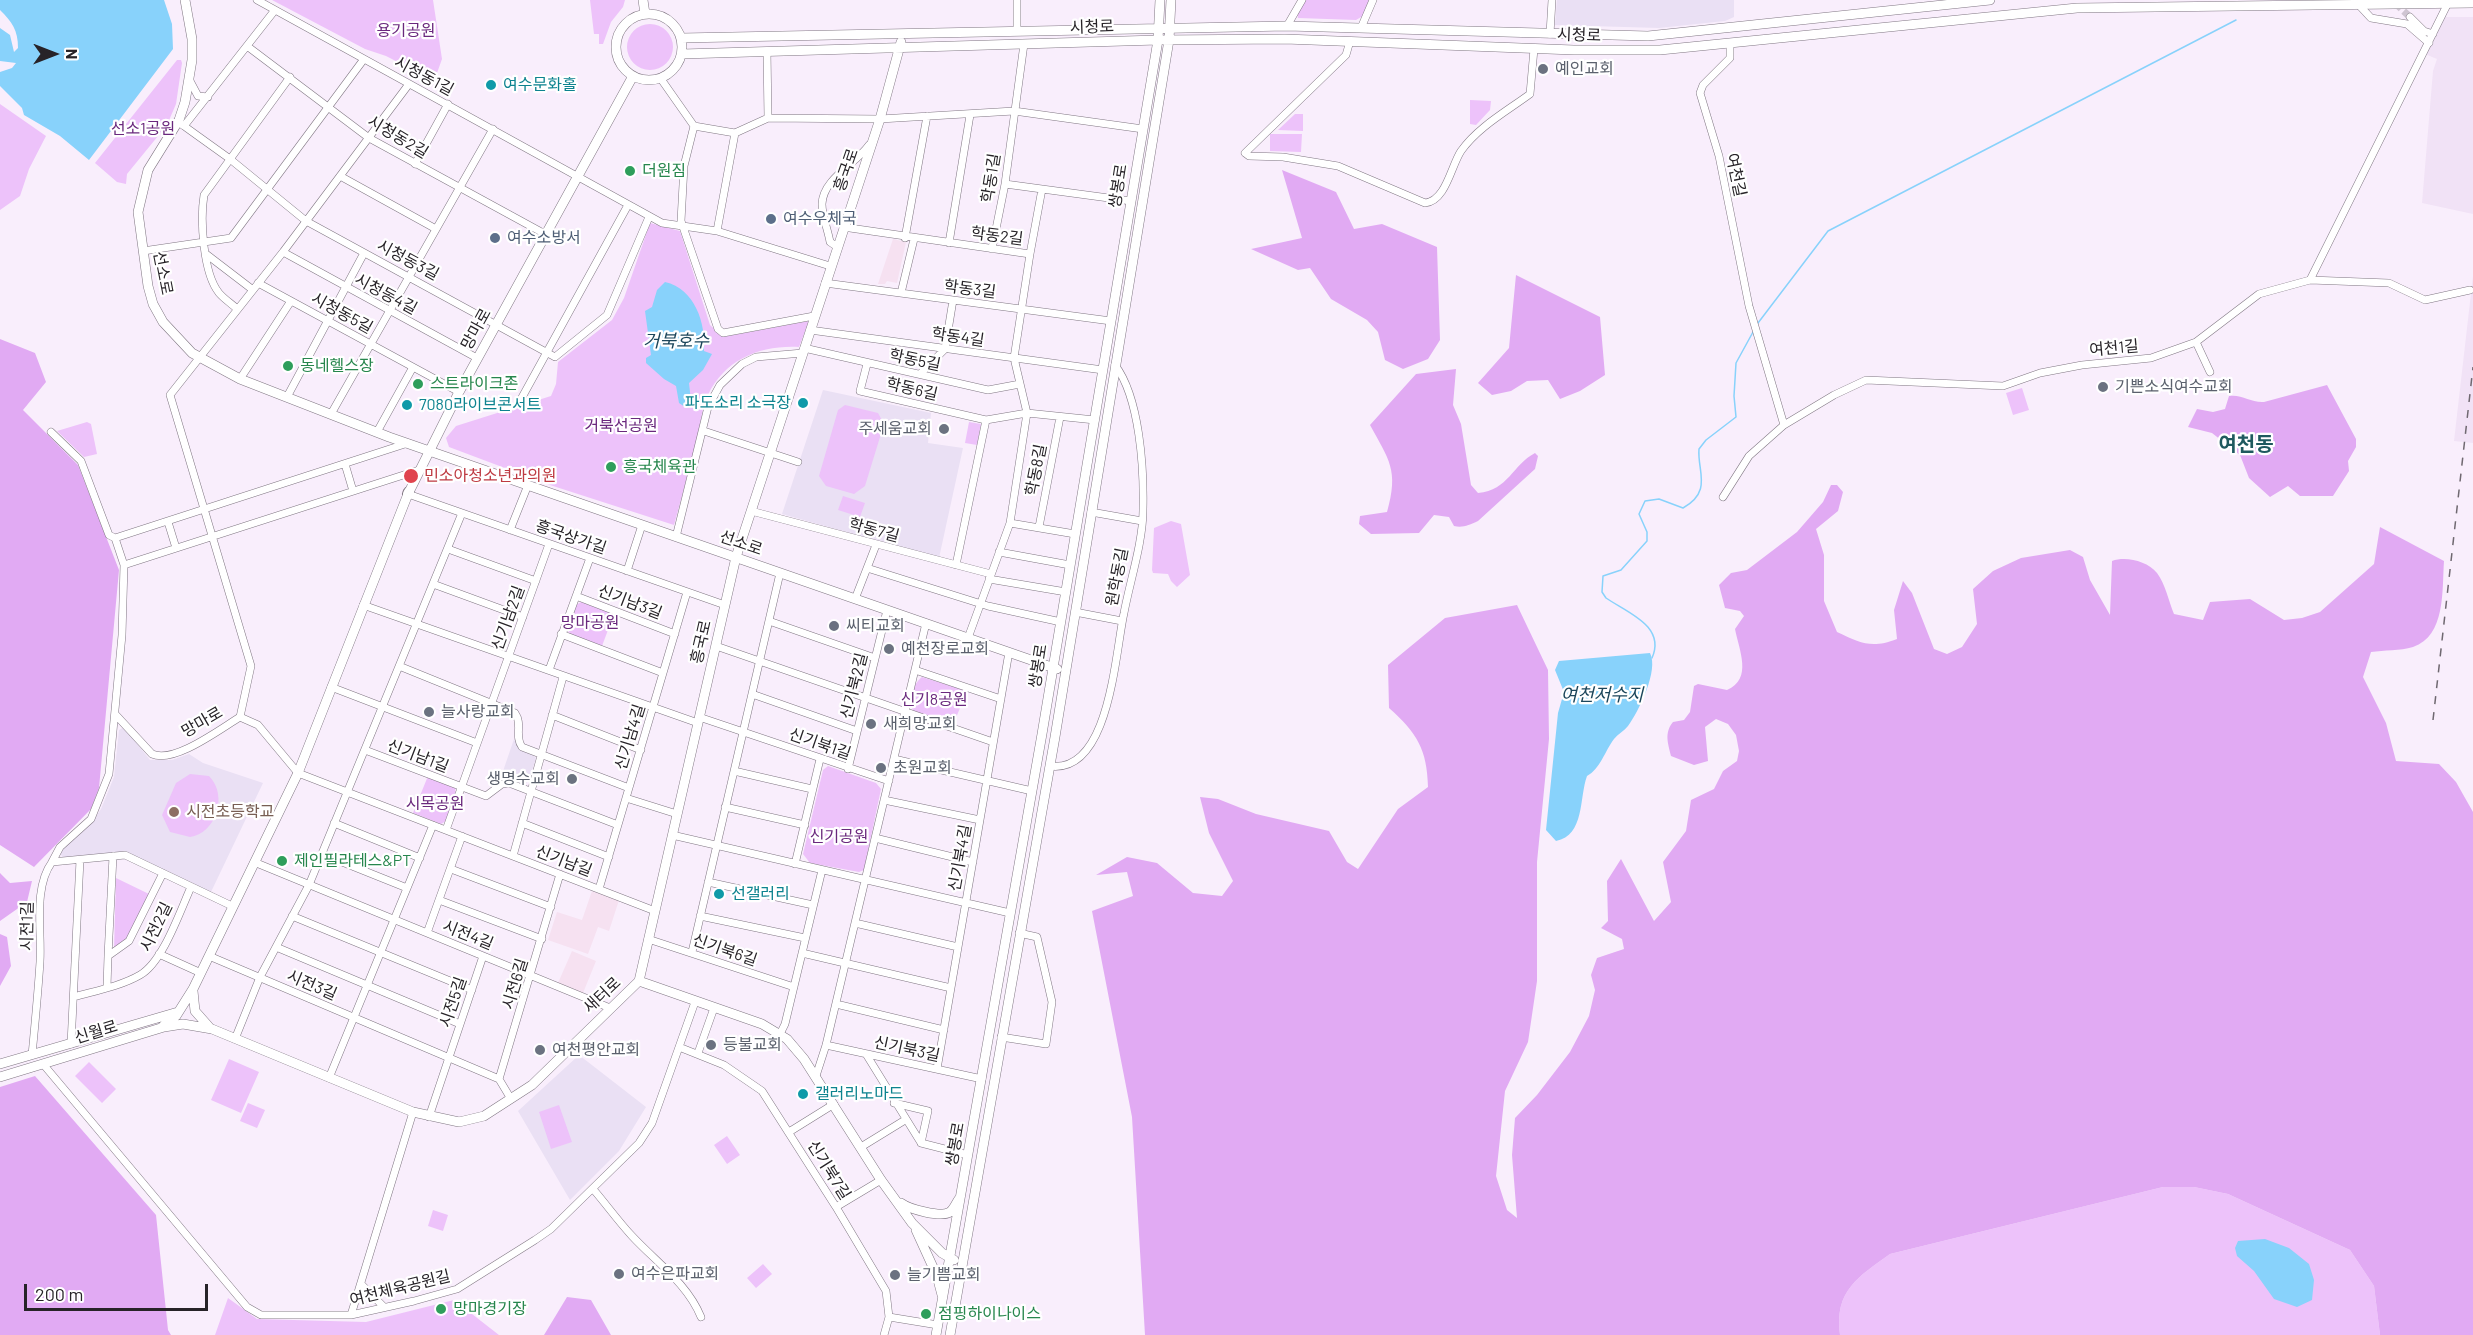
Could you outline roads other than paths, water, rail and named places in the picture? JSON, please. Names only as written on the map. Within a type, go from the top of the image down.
[{"type":"street","name":"선소로","points":[[185,0],[192,39],[190,81],[181,124],[156,154],[142,186],[138,212],[148,286],[163,322],[184,345],[200,358],[240,379],[376,432],[1065,672]]},
{"type":"street","name":"시청동1길","points":[[257,0],[649,217],[685,228],[717,231],[830,266]]},
{"type":"street","points":[[643,0],[645,14]]},
{"type":"street","points":[[1017,0],[1017,31]]},
{"type":"street","name":"쌍봉로","points":[[937,1330],[1095,420],[1158,40],[1160,0]]},
{"type":"street","name":"쌍봉로","points":[[950,1335],[1050,766],[1169,40],[1171,0]]},
{"type":"street","points":[[1287,26],[1302,0]]},
{"type":"street","points":[[1361,28],[1373,0]]},
{"type":"street","points":[[1551,34],[1552,0]]},
{"type":"street","name":"시청로","points":[[681,38],[1287,26],[1648,36],[1990,0]]},
{"type":"street","points":[[2310,280],[2428,43],[2453,2]]},
{"type":"street","name":"시청로","points":[[682,54],[1158,40],[1350,41],[1534,49],[1660,50],[2077,8],[2256,8],[2473,3]]},
{"type":"street","points":[[2358,4],[2371,18],[2407,24],[2428,43]]},
{"type":"street","points":[[181,124],[208,98],[275,10]]},
{"type":"street","points":[[645,14],[668,19],[681,38],[682,54],[675,69],[661,79],[646,80],[633,76],[618,60],[616,40],[630,20],[645,14]]},
{"type":"street","points":[[2410,17],[2424,31],[2433,34]]},
{"type":"street","points":[[1432,29],[1432,44]]},
{"type":"street","points":[[1728,29],[1730,43]]},
{"type":"street","name":"흥국로","points":[[639,981],[736,557],[836,246],[880,119],[902,47],[901,33]]},
{"type":"street","points":[[1350,41],[1346,55],[1245,153],[1249,156],[1283,157],[1338,166],[1416,201],[1428,203],[1438,196],[1461,151],[1499,116],[1530,94],[1533,87],[1534,49]]},
{"type":"street","name":"여천길","points":[[1730,43],[1730,58],[1703,85],[1700,93],[1719,156],[1754,324],[1784,425]]},
{"type":"street","name":"학동1길","points":[[992,249],[1005,184],[1024,44]]},
{"type":"street","name":"시청동2길","points":[[247,46],[369,138],[545,234]]},
{"type":"street","points":[[767,51],[768,118]]},
{"type":"street","points":[[143,251],[231,238],[364,59]]},
{"type":"street","name":"망마로","points":[[159,1028],[178,1012],[193,989],[298,773],[418,470],[477,357],[633,76]]},
{"type":"street","points":[[237,309],[219,294],[213,282],[206,254],[201,216],[204,195],[290,77]]},
{"type":"street","points":[[661,79],[694,126],[735,132],[768,118],[880,119],[1014,111],[1143,129]]},
{"type":"street","points":[[190,81],[198,96],[208,98]]},
{"type":"street","points":[[240,717],[251,666],[170,395],[283,252],[409,84]]},
{"type":"street","points":[[415,164],[448,104]]},
{"type":"street","name":"학동1길","points":[[949,243],[970,115]]},
{"type":"street","points":[[905,238],[927,116]]},
{"type":"street","name":"시청동3길","points":[[181,124],[230,159],[306,221],[497,323],[546,352]]},
{"type":"street","points":[[694,126],[684,166],[681,221],[718,329],[723,333],[814,316]]},
{"type":"street","points":[[331,414],[493,129]]},
{"type":"street","points":[[717,231],[735,132]]},
{"type":"street","points":[[836,246],[830,242],[823,210],[824,195],[837,177],[861,158],[871,143]]},
{"type":"street","points":[[340,176],[436,229]]},
{"type":"street","points":[[1005,184],[1131,201]]},
{"type":"street","name":"학동2길","points":[[843,227],[905,238],[1030,254],[1042,189]]},
{"type":"street","points":[[520,400],[628,205]]},
{"type":"street","points":[[546,352],[555,357],[607,315],[649,217]]},
{"type":"street","points":[[901,293],[914,239]]},
{"type":"street","name":"시청동4길","points":[[283,252],[477,357]]},
{"type":"street","points":[[286,397],[364,253]]},
{"type":"street","points":[[206,254],[253,290]]},
{"type":"street","points":[[1014,358],[1030,254]]},
{"type":"street","name":"여천1길","points":[[1784,425],[1833,395],[1866,380],[2002,386],[2040,373],[2082,365],[2151,358],[2196,342],[2259,294],[2310,280],[2389,283],[2425,300],[2470,290]]},
{"type":"street","name":"시청동5길","points":[[258,283],[459,392]]},
{"type":"street","name":"학동3길","points":[[825,283],[1111,321]]},
{"type":"street","points":[[920,374],[945,349],[953,300]]},
{"type":"street","points":[[240,379],[291,301]]},
{"type":"street","name":"학동4길","points":[[810,330],[1103,370]]},
{"type":"street","points":[[2196,342],[2210,372]]},
{"type":"street","name":"학동5길","points":[[676,537],[704,431],[708,407],[730,373],[756,357],[803,350],[988,390],[1020,384]]},
{"type":"street","name":"학동8길","points":[[968,638],[1010,522],[1027,413],[1014,358]]},
{"type":"street","name":"학동6길","points":[[867,364],[860,391],[986,420],[1027,413]]},
{"type":"street","name":"원학동길","points":[[1050,766],[1065,766],[1076,761],[1106,715],[1142,521],[1142,481],[1135,408],[1127,383],[1115,365]]},
{"type":"street","points":[[376,432],[413,368]]},
{"type":"street","points":[[1027,413],[1095,420]]},
{"type":"street","name":"학동8길","points":[[1039,527],[1060,417]]},
{"type":"street","points":[[956,565],[986,420]]},
{"type":"street","points":[[1724,497],[1749,456],[1784,425]]},
{"type":"street","points":[[704,431],[798,462]]},
{"type":"street","points":[[51,432],[81,461],[109,535],[115,538],[408,443]]},
{"type":"street","points":[[345,464],[353,491]]},
{"type":"street","points":[[115,538],[124,565],[418,470]]},
{"type":"street","points":[[510,530],[528,485]]},
{"type":"street","name":"흥국상가길","points":[[408,493],[725,605]]},
{"type":"street","name":"학동7길","points":[[751,511],[990,576]]},
{"type":"street","points":[[1091,512],[1142,521]]},
{"type":"street","name":"신기남1길","points":[[347,792],[462,513]]},
{"type":"street","points":[[168,522],[176,548]]},
{"type":"street","points":[[1010,522],[1075,534]]},
{"type":"street","points":[[627,571],[642,525]]},
{"type":"street","name":"신기남2길","points":[[446,830],[549,544]]},
{"type":"street","points":[[855,599],[876,545]]},
{"type":"street","points":[[448,549],[536,581]]},
{"type":"street","points":[[999,552],[1070,565]]},
{"type":"street","name":"신기남3길","points":[[549,670],[590,558]]},
{"type":"street","name":"시전1길","points":[[32,1055],[40,961],[43,879],[60,847],[91,819],[109,774],[122,635],[124,565]]},
{"type":"street","points":[[867,568],[980,603],[1061,622]]},
{"type":"street","points":[[692,952],[780,573]]},
{"type":"street","points":[[990,576],[1066,592]]},
{"type":"street","points":[[433,584],[523,617]]},
{"type":"street","name":"신기남4길","points":[[599,889],[687,592]]},
{"type":"street","name":"신기남3길","points":[[576,596],[675,634]]},
{"type":"street","points":[[363,605],[653,708]]},
{"type":"street","name":"신기북2길","points":[[848,769],[887,610]]},
{"type":"street","points":[[1075,612],[1122,621]]},
{"type":"street","points":[[769,621],[875,658]]},
{"type":"street","points":[[816,1076],[846,963],[926,623]]},
{"type":"street","points":[[561,634],[663,672]]},
{"type":"street","points":[[716,646],[993,742]]},
{"type":"street","name":"신기북4길","points":[[937,1069],[1009,652]]},
{"type":"street","points":[[399,666],[492,702],[517,715],[519,744],[629,788]]},
{"type":"street","points":[[915,670],[1001,699]]},
{"type":"street","points":[[513,856],[563,677]]},
{"type":"street","points":[[331,687],[382,706]]},
{"type":"street","name":"신기북1길","points":[[752,694],[857,732]]},
{"type":"street","name":"신기남1길","points":[[382,706],[477,743]]},
{"type":"street","name":"신기북1길","points":[[653,708],[743,732],[889,781]]},
{"type":"street","name":"망마로","points":[[115,714],[152,754],[160,757],[180,752],[240,717],[258,725],[298,773]]},
{"type":"street","points":[[552,715],[641,750]]},
{"type":"street","name":"신기남1길","points":[[365,750],[461,787]]},
{"type":"street","points":[[795,864],[820,759]]},
{"type":"street","points":[[894,759],[1032,791]]},
{"type":"street","points":[[734,771],[812,789]]},
{"type":"street","name":"신기남길","points":[[298,773],[655,910]]},
{"type":"street","points":[[461,787],[488,796],[505,783],[618,825]]},
{"type":"street","name":"시전3길","points":[[235,1039],[260,978],[309,885],[347,792]]},
{"type":"street","points":[[626,798],[677,814]]},
{"type":"street","points":[[884,800],[980,820]]},
{"type":"street","points":[[725,807],[805,825]]},
{"type":"street","points":[[334,824],[420,858]]},
{"type":"street","points":[[522,824],[609,857]]},
{"type":"street","points":[[329,1078],[433,825]]},
{"type":"street","points":[[672,835],[1010,913]]},
{"type":"street","points":[[427,933],[462,836]]},
{"type":"street","points":[[875,838],[973,862]]},
{"type":"street","points":[[322,854],[407,888]]},
{"type":"street","points":[[52,862],[125,855],[232,906]]},
{"type":"street","points":[[107,987],[113,856]]},
{"type":"street","points":[[71,1044],[80,860]]},
{"type":"street","points":[[254,862],[394,920]]},
{"type":"street","points":[[451,869],[551,907]]},
{"type":"street","points":[[780,1034],[794,987],[822,870]]},
{"type":"street","name":"시전2길","points":[[108,957],[129,941],[163,873]]},
{"type":"street","name":"시전6길","points":[[500,1079],[560,874]]},
{"type":"street","points":[[708,882],[813,905]]},
{"type":"street","name":"시전2길","points":[[74,997],[142,974],[159,954],[191,887]]},
{"type":"street","name":"시전4길","points":[[439,900],[542,939]]},
{"type":"street","points":[[292,916],[472,990]]},
{"type":"street","points":[[700,916],[805,938]]},
{"type":"street","name":"시전4길","points":[[394,920],[610,1008]]},
{"type":"street","points":[[855,923],[958,946]]},
{"type":"street","points":[[1001,1037],[1046,1044],[1052,1002],[1037,937],[1019,933]]},
{"type":"street","name":"신기북6길","points":[[648,939],[794,987]]},
{"type":"street","name":"시전3길","points":[[276,947],[368,985]]},
{"type":"street","points":[[802,953],[951,988]]},
{"type":"street","points":[[159,954],[201,973]]},
{"type":"street","points":[[208,956],[260,978]]},
{"type":"street","name":"시전5길","points":[[429,1117],[483,956]]},
{"type":"street","name":"시전3길","points":[[260,978],[354,1017]]},
{"type":"street","name":"새터로","points":[[212,1029],[413,1112],[451,1122],[471,1120],[489,1114],[532,1085],[639,981],[762,1024],[780,1034],[793,1045],[816,1076],[880,1180],[912,1223],[950,1259]]},
{"type":"street","points":[[368,985],[460,1024]]},
{"type":"street","points":[[193,989],[195,1011],[212,1029]]},
{"type":"street","name":"여천체육공원길","points":[[43,1064],[247,1307],[261,1314],[351,1315],[444,1293],[468,1283],[551,1229],[623,1161],[652,1123],[695,1002]]},
{"type":"street","name":"신기북3길","points":[[836,1004],[944,1030]]},
{"type":"street","points":[[698,1053],[714,1008]]},
{"type":"street","name":"신월로","points":[[0,1064],[178,1012]]},
{"type":"street","points":[[354,1017],[500,1079],[510,1100]]},
{"type":"street","name":"신월로","points":[[0,1077],[159,1028],[183,1024],[212,1029]]},
{"type":"street","name":"신기북3길","points":[[826,1045],[982,1079]]},
{"type":"street","name":"신기북7길","points":[[679,1047],[698,1053],[744,1077],[762,1091],[886,1291],[890,1317],[884,1335]]},
{"type":"street","points":[[866,1054],[894,1103],[921,1143],[968,1155]]},
{"type":"street","points":[[894,1103],[928,1111],[921,1143]]},
{"type":"street","points":[[789,1132],[834,1104]]},
{"type":"street","points":[[351,1315],[413,1112]]},
{"type":"street","points":[[861,1147],[905,1120]]},
{"type":"street","points":[[836,1207],[880,1180]]},
{"type":"street","points":[[593,1189],[632,1235],[669,1270],[694,1303],[701,1317]]},
{"type":"street","points":[[896,1200],[913,1210],[945,1214],[953,1209],[961,1194]]},
{"type":"street","points":[[912,1223],[940,1286],[942,1297],[940,1315]]},
{"type":"street","points":[[950,1259],[962,1261]]},
{"type":"street","points":[[362,1285],[384,1307]]},
{"type":"street","points":[[890,1317],[937,1330]]},
{"type":"water","points":[[0,0],[164,0],[172,24],[173,49],[89,160],[60,136],[24,115],[22,108],[0,86],[0,72],[12,68],[16,63],[0,61],[0,28],[10,35],[14,52],[18,48],[18,42],[11,23],[0,10]]},
{"type":"water","name":"거북호수","points":[[665,282],[684,292],[691,300],[703,329],[704,351],[712,354],[703,370],[689,383],[691,401],[685,407],[679,403],[676,386],[646,363],[646,358],[651,355],[645,311],[652,307],[657,290]]},
{"type":"water","name":"여천저수지","points":[[1650,653],[1652,669],[1650,680],[1637,711],[1628,726],[1614,739],[1592,773],[1587,776],[1579,814],[1572,831],[1556,841],[1546,830],[1558,713],[1564,692],[1555,670],[1559,661]]},
{"type":"water","points":[[2265,1239],[2289,1248],[2309,1264],[2314,1280],[2312,1300],[2297,1307],[2274,1299],[2254,1271],[2237,1256],[2235,1248],[2238,1241]]},
{"type":"waterway","points":[[1758,323],[1828,231],[2236,20]]},
{"type":"waterway","points":[[1652,658],[1655,647],[1654,637],[1634,615],[1606,598],[1602,592],[1603,576],[1621,570],[1647,541],[1647,532],[1639,514],[1645,501],[1659,499],[1683,508],[1698,495],[1702,480],[1699,449],[1706,440],[1736,417],[1734,396],[1736,363],[1753,332]]},
{"type":"tunnel","points":[[2396,4],[2410,17]]},
{"type":"railway","points":[[2433,720],[2473,367]]},
{"type":"place","name":"예인교회","points":[[1543,69]]},
{"type":"place","name":"여수문화홀","points":[[491,85]]},
{"type":"place","name":"더원짐","points":[[630,171]]},
{"type":"place","name":"여수우체국","points":[[771,219]]},
{"type":"place","name":"여수소방서","points":[[495,238]]},
{"type":"place","name":"동네헬스장","points":[[288,366]]},
{"type":"place","name":"스트라이크존","points":[[418,384]]},
{"type":"place","name":"기쁜소식여수교회","points":[[2103,387]]},
{"type":"place","name":"파도소리 소극장","points":[[803,403]]},
{"type":"place","name":"7080라이브콘서트","points":[[407,405]]},
{"type":"place","name":"주세움교회","points":[[944,429]]},
{"type":"place","name":"흥국체육관","points":[[611,467]]},
{"type":"place","name":"민소아청소년과의원","points":[[411,476]]},
{"type":"place","name":"씨티교회","points":[[834,626]]},
{"type":"place","name":"예천장로교회","points":[[889,649]]},
{"type":"place","name":"늘사랑교회","points":[[429,712]]},
{"type":"place","name":"새희망교회","points":[[871,724]]},
{"type":"place","name":"초원교회","points":[[881,768]]},
{"type":"place","name":"생명수교회","points":[[572,779]]},
{"type":"place","name":"시전초등학교","points":[[174,812]]},
{"type":"place","name":"제인필라테스&PT","points":[[282,861]]},
{"type":"place","name":"선갤러리","points":[[719,894]]},
{"type":"place","name":"등불교회","points":[[711,1045]]},
{"type":"place","name":"여천평안교회","points":[[540,1050]]},
{"type":"place","name":"갤러리노마드","points":[[803,1094]]},
{"type":"place","name":"여수은파교회","points":[[619,1274]]},
{"type":"place","name":"늘기쁨교회","points":[[895,1275]]},
{"type":"place","name":"망마경기장","points":[[441,1309]]},
{"type":"place","name":"점핑하이나이스","points":[[926,1314]]},
{"type":"district","name":"여천동","points":[[2246,444]]},
{"type":"park label","name":"용기공원","points":[[406,31]]},
{"type":"park label","name":"선소1공원","points":[[143,129]]},
{"type":"park label","name":"거북선공원","points":[[621,426]]},
{"type":"park label","name":"망마공원","points":[[590,623]]},
{"type":"park label","name":"신기8공원","points":[[934,700]]},
{"type":"park label","name":"시목공원","points":[[435,804]]},
{"type":"park label","name":"신기공원","points":[[839,837]]}]
